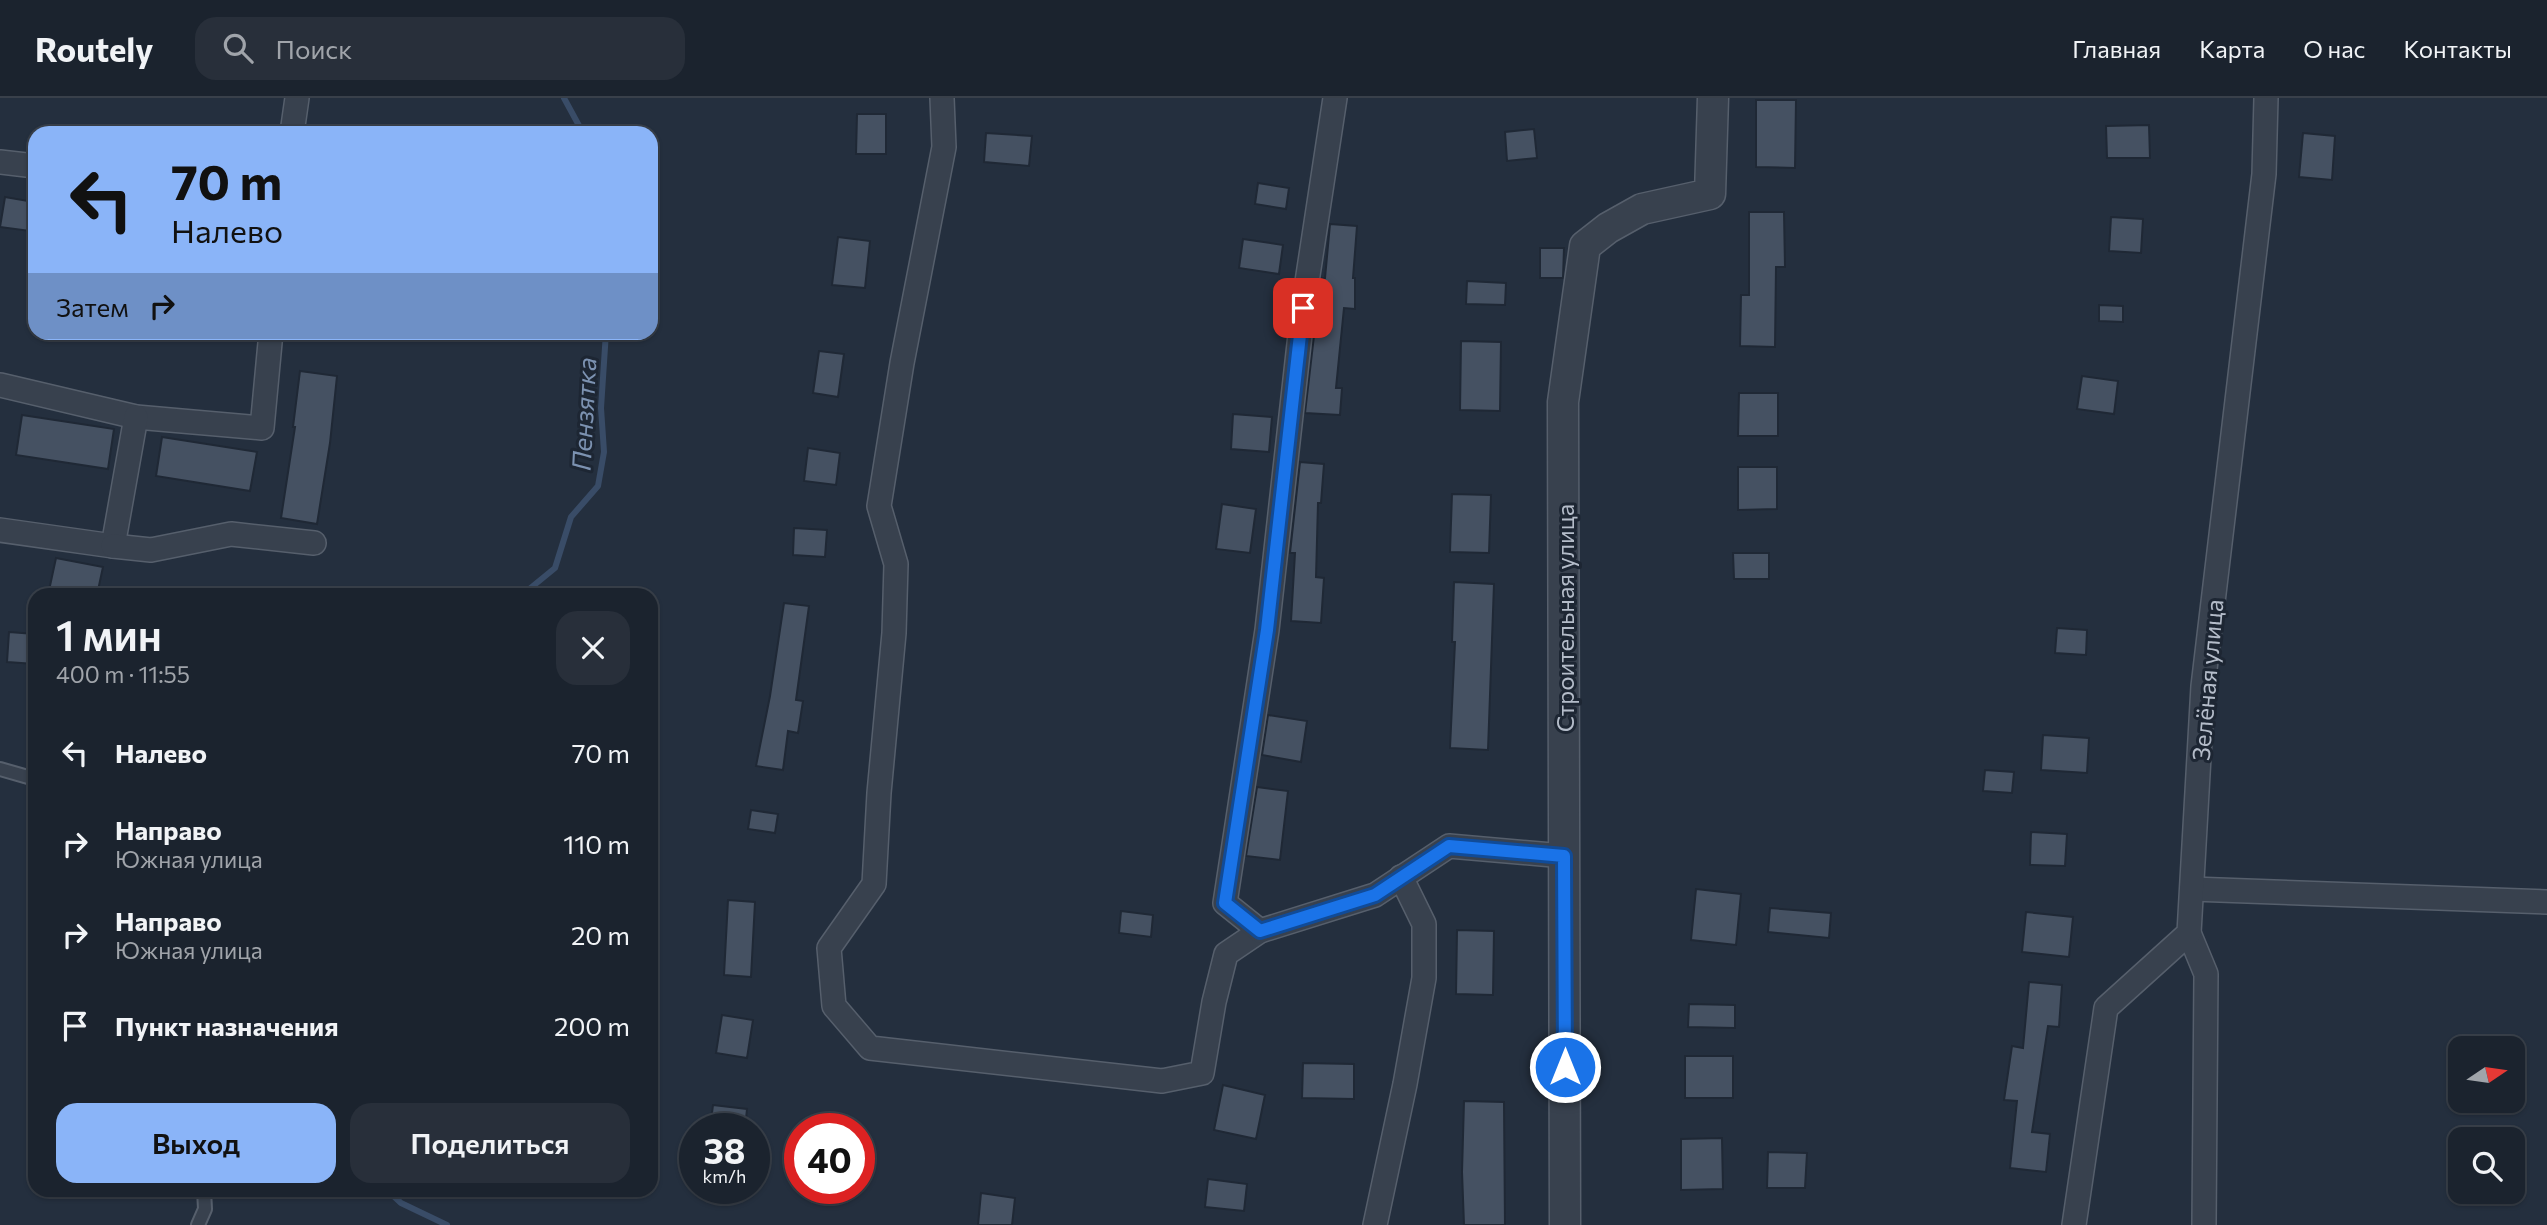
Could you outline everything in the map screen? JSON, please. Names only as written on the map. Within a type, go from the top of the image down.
[{"type":"street","points":[[293,126],[297,98]]},
{"type":"street","points":[[942,98],[944,147],[902,363],[879,506],[895,564],[894,633],[879,793],[874,884],[829,948],[834,1006],[870,1048],[1162,1081],[1202,1073],[1214,1002],[1226,954],[1260,931],[1375,895],[1449,846],[1564,856]]},
{"type":"street","points":[[1260,931],[1225,903],[1267,630],[1303,308],[1335,98]]},
{"type":"street","name":"Строительная улица","points":[[1565,1225],[1563,402],[1585,246],[1608,228],[1642,209],[1710,194],[1713,98]]},
{"type":"street","name":"Зелёная улица","points":[[2189,933],[2203,686],[2264,174],[2266,98]]},
{"type":"street","points":[[0,162],[28,165]]},
{"type":"street","points":[[0,385],[135,417],[262,428],[270,340]]},
{"type":"street","points":[[113,546],[135,417]]},
{"type":"street","points":[[0,530],[151,550],[231,534],[314,543]]},
{"type":"street","points":[[1375,1225],[1424,978],[1424,924],[1401,877]]},
{"type":"street","points":[[2192,889],[2547,902]]},
{"type":"street","points":[[2074,1225],[2106,1008],[2189,933],[2206,974],[2204,1225]]},
{"type":"lane","points":[[0,769],[28,777]]},
{"type":"lane","points":[[198,1225],[205,1209],[204,1197]]},
{"type":"building","points":[[1756,100],[1796,100],[1795,168],[1756,167]]},
{"type":"building","points":[[857,114],[886,114],[886,154],[856,154]]},
{"type":"building","points":[[2149,125],[2150,158],[2107,158],[2106,126]]},
{"type":"building","points":[[1534,129],[1537,158],[1507,161],[1505,132]]},
{"type":"building","points":[[986,133],[1032,136],[1029,166],[984,162]]},
{"type":"building","points":[[2303,133],[2335,136],[2332,180],[2299,177]]},
{"type":"building","points":[[1258,183],[1289,188],[1286,209],[1255,204]]},
{"type":"building","points":[[5,197],[28,201],[28,231],[0,227]]},
{"type":"building","points":[[1749,212],[1784,212],[1785,267],[1776,267],[1775,347],[1740,346],[1741,295],[1749,295]]},
{"type":"building","points":[[2111,217],[2143,219],[2141,253],[2109,251]]},
{"type":"building","points":[[1330,224],[1357,226],[1353,278],[1355,309],[1344,308],[1336,388],[1342,388],[1340,415],[1305,413],[1317,310],[1322,278],[1325,278]]},
{"type":"building","points":[[838,237],[870,241],[865,288],[832,285]]},
{"type":"building","points":[[1243,239],[1283,245],[1279,274],[1239,268]]},
{"type":"building","points":[[1540,248],[1564,248],[1563,278],[1540,278]]},
{"type":"building","points":[[1467,281],[1506,283],[1505,305],[1466,304]]},
{"type":"building","points":[[2099,305],[2123,306],[2123,322],[2099,321]]},
{"type":"building","points":[[1461,341],[1501,342],[1500,411],[1460,410]]},
{"type":"building","points":[[819,351],[844,354],[838,397],[813,393]]},
{"type":"building","points":[[300,371],[337,376],[317,524],[281,518],[295,427]]},
{"type":"building","points":[[2082,376],[2118,381],[2114,414],[2077,409]]},
{"type":"building","points":[[1739,393],[1778,393],[1778,436],[1738,436]]},
{"type":"building","points":[[1233,414],[1272,417],[1269,452],[1231,449]]},
{"type":"building","points":[[22,415],[114,429],[108,469],[16,455]]},
{"type":"building","points":[[162,437],[257,452],[250,491],[156,476]]},
{"type":"building","points":[[808,448],[840,453],[836,485],[804,481]]},
{"type":"building","points":[[1300,462],[1324,464],[1321,503],[1318,503],[1316,577],[1324,578],[1321,623],[1291,621],[1295,553],[1290,553]]},
{"type":"building","points":[[1738,467],[1777,467],[1777,509],[1738,510]]},
{"type":"building","points":[[1452,494],[1491,495],[1489,553],[1450,552]]},
{"type":"building","points":[[1222,504],[1256,509],[1250,553],[1216,549]]},
{"type":"building","points":[[794,528],[827,530],[825,557],[793,555]]},
{"type":"building","points":[[1733,553],[1769,553],[1769,579],[1734,579]]},
{"type":"building","points":[[56,558],[103,567],[98,588],[50,588]]},
{"type":"building","points":[[1454,582],[1494,584],[1488,750],[1450,748],[1455,642],[1452,642]]},
{"type":"building","points":[[784,603],[809,606],[796,700],[803,701],[798,733],[788,731],[783,770],[756,766]]},
{"type":"building","points":[[2057,628],[2087,630],[2086,655],[2055,653]]},
{"type":"building","points":[[9,632],[28,633],[28,664],[7,662]]},
{"type":"building","points":[[1268,715],[1307,721],[1301,762],[1262,755]]},
{"type":"building","points":[[2043,735],[2089,738],[2087,773],[2041,770]]},
{"type":"building","points":[[1985,770],[2014,772],[2012,793],[1983,791]]},
{"type":"building","points":[[1257,787],[1288,791],[1280,860],[1246,856]]},
{"type":"building","points":[[751,810],[778,814],[775,833],[748,829]]},
{"type":"building","points":[[2031,832],[2067,834],[2065,866],[2030,865]]},
{"type":"building","points":[[1696,889],[1741,894],[1736,945],[1691,940]]},
{"type":"building","points":[[728,900],[755,902],[751,977],[724,975]]},
{"type":"building","points":[[1770,908],[1831,913],[1829,938],[1768,932]]},
{"type":"building","points":[[1121,911],[1153,915],[1151,937],[1119,933]]},
{"type":"building","points":[[2026,912],[2073,917],[2069,957],[2022,952]]},
{"type":"building","points":[[1457,930],[1494,931],[1493,995],[1456,994]]},
{"type":"building","points":[[2029,982],[2062,985],[2059,1027],[2048,1026],[2032,1132],[2050,1134],[2046,1172],[2010,1168],[2017,1101],[2004,1100],[2012,1046],[2023,1048]]},
{"type":"building","points":[[1689,1004],[1735,1005],[1735,1028],[1688,1027]]},
{"type":"building","points":[[722,1015],[753,1020],[747,1058],[716,1053]]},
{"type":"building","points":[[1685,1056],[1733,1056],[1733,1098],[1685,1098]]},
{"type":"building","points":[[1303,1063],[1354,1064],[1354,1099],[1302,1098]]},
{"type":"building","points":[[1223,1085],[1265,1095],[1256,1139],[1214,1130]]},
{"type":"building","points":[[1464,1101],[1504,1102],[1505,1225],[1464,1225]]},
{"type":"building","points":[[713,1105],[747,1109],[747,1113],[712,1113]]},
{"type":"building","points":[[1722,1138],[1723,1189],[1681,1190],[1681,1139]]},
{"type":"building","points":[[1768,1152],[1807,1153],[1805,1188],[1767,1188]]},
{"type":"building","points":[[1208,1179],[1247,1184],[1244,1211],[1205,1207]]},
{"type":"building","points":[[981,1193],[1015,1198],[1012,1225],[978,1225]]},
{"type":"waterway","name":"Пензятка","points":[[564,98],[579,126]]},
{"type":"waterway","name":"Пензятка","points":[[531,588],[555,568],[571,517],[598,486],[604,452],[601,408],[605,340]]},
{"type":"waterway","name":"Пензятка","points":[[395,1197],[401,1203],[447,1225]]},
{"type":"route","points":[[1303,308],[1267,630],[1225,903],[1260,931],[1375,895],[1449,846],[1564,856],[1565,1067]]}]
